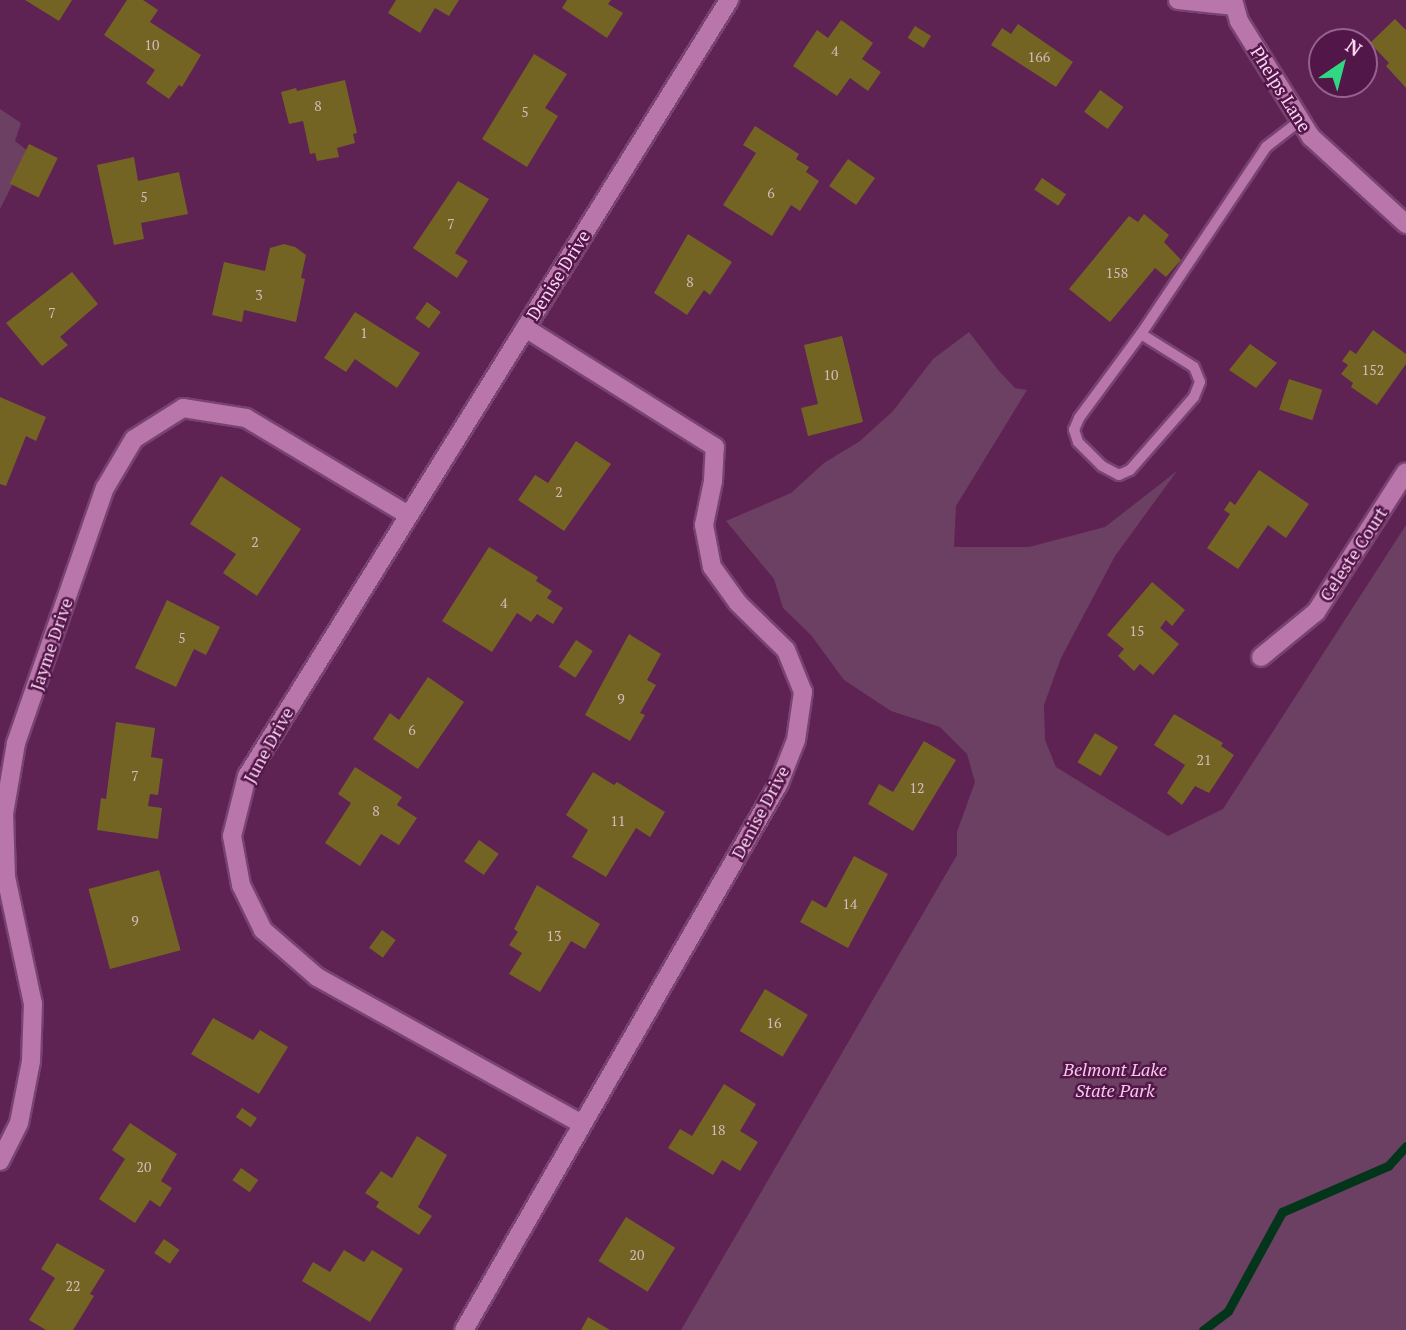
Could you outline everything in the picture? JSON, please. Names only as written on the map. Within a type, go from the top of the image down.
[{"type":"street","name":"Denise Drive","points":[[464,1330],[779,783],[796,740],[803,692],[786,650],[738,603],[712,567],[704,526],[713,481],[715,447],[525,328],[729,0]]},
{"type":"street","points":[[1178,0],[1234,3]]},
{"type":"street","name":"Phelps Lane","points":[[1234,3],[1239,21],[1311,137],[1406,224]]},
{"type":"street","name":"June Drive","points":[[525,328],[247,776],[232,836],[241,885],[263,930],[317,976],[582,1124]]},
{"type":"street","name":"Jayme Drive","points":[[0,1161],[19,1123],[31,1061],[33,1004],[6,877],[4,814],[16,743],[105,488],[134,439],[183,408],[246,418],[408,515]]},
{"type":"street","name":"Celeste Court","points":[[1261,657],[1316,612],[1406,472]]},
{"type":"lane","points":[[1141,334],[1194,367],[1200,382],[1194,397],[1130,470],[1119,475],[1102,466],[1078,442],[1074,430],[1079,418],[1141,334],[1266,147],[1300,120]]},
{"type":"green space","points":[[0,109],[21,123],[15,141],[29,152],[0,209]]},
{"type":"green space","name":"Belmont Lake State Park","points":[[969,332],[1015,388],[1027,390],[956,506],[954,547],[1029,547],[1105,527],[1177,471],[1115,556],[1061,658],[1044,705],[1045,740],[1056,767],[1168,836],[1223,809],[1406,525],[1406,1330],[681,1330],[957,855],[957,832],[975,782],[967,754],[940,727],[891,711],[844,680],[811,635],[783,608],[774,579],[726,521],[791,493],[824,463],[860,441],[893,411],[933,359]]},
{"type":"building","points":[[25,0],[72,0],[59,21]]},
{"type":"building","points":[[127,0],[143,0],[158,10],[150,22],[201,55],[182,87],[179,85],[169,99],[146,83],[155,70],[104,35]]},
{"type":"building","points":[[396,0],[459,0],[449,16],[435,8],[420,33],[388,13]]},
{"type":"building","points":[[567,0],[611,0],[608,4],[623,13],[607,38],[562,8]]},
{"type":"building","points":[[1395,19],[1406,30],[1406,88],[1386,66],[1389,63],[1378,51],[1378,35]]},
{"type":"building","points":[[841,20],[873,43],[862,59],[881,72],[868,91],[850,78],[837,96],[793,66],[817,30],[828,38]]},
{"type":"building","points":[[1018,24],[1073,62],[1056,87],[991,45],[1002,28],[1011,34]]},
{"type":"building","points":[[915,26],[931,36],[924,48],[908,38]]},
{"type":"building","points":[[534,54],[567,74],[545,108],[558,116],[527,167],[482,139]]},
{"type":"building","points":[[345,80],[357,133],[353,134],[355,143],[337,148],[339,157],[317,161],[315,153],[310,154],[303,121],[289,124],[281,92]]},
{"type":"building","points":[[1100,90],[1123,107],[1108,129],[1084,112]]},
{"type":"building","points":[[755,126],[799,154],[796,159],[809,167],[806,172],[819,181],[800,211],[791,205],[772,236],[723,205],[756,153],[743,145]]},
{"type":"building","points":[[29,144],[58,158],[38,198],[10,184]]},
{"type":"building","points":[[134,157],[138,181],[179,172],[188,214],[141,223],[144,239],[114,245],[97,165]]},
{"type":"building","points":[[848,159],[875,178],[856,205],[829,186]]},
{"type":"building","points":[[1042,178],[1066,194],[1058,206],[1034,190]]},
{"type":"building","points":[[458,181],[489,199],[455,253],[468,261],[457,278],[413,248]]},
{"type":"building","points":[[1144,214],[1169,235],[1164,242],[1181,260],[1166,277],[1155,268],[1110,322],[1069,289],[1129,216],[1138,222]]},
{"type":"building","points":[[688,234],[732,262],[710,295],[704,290],[687,315],[654,293]]},
{"type":"building","points":[[284,244],[295,247],[306,255],[301,278],[305,279],[296,322],[244,310],[242,322],[212,315],[224,262],[265,271],[270,248]]},
{"type":"building","points":[[72,272],[98,304],[60,337],[68,345],[42,366],[6,323]]},
{"type":"building","points":[[427,302],[441,312],[429,328],[415,318]]},
{"type":"building","points":[[355,312],[420,353],[397,388],[355,359],[346,372],[324,358]]},
{"type":"building","points":[[1373,330],[1406,354],[1406,364],[1377,405],[1351,387],[1353,383],[1341,374],[1348,365],[1342,361],[1350,350],[1356,354]]},
{"type":"building","points":[[842,336],[863,422],[808,436],[801,408],[818,404],[804,345]]},
{"type":"building","points":[[1250,344],[1277,363],[1256,388],[1229,370]]},
{"type":"building","points":[[1289,379],[1322,390],[1312,420],[1279,409]]},
{"type":"building","points":[[0,397],[46,417],[36,441],[26,436],[6,486],[0,484]]},
{"type":"building","points":[[576,441],[611,464],[564,531],[518,500],[535,475],[548,483]]},
{"type":"building","points":[[1259,470],[1309,504],[1286,538],[1268,525],[1238,569],[1207,548],[1230,514],[1224,510],[1230,501],[1235,505]]},
{"type":"building","points":[[221,476],[301,529],[257,596],[223,573],[236,554],[190,524]]},
{"type":"building","points":[[489,547],[538,577],[536,581],[552,591],[547,598],[563,608],[553,624],[537,614],[531,622],[517,613],[492,652],[442,621]]},
{"type":"building","points":[[1152,582],[1185,610],[1172,626],[1166,620],[1160,628],[1179,644],[1153,675],[1140,664],[1134,671],[1118,656],[1124,649],[1107,635]]},
{"type":"building","points":[[167,600],[220,627],[206,655],[194,649],[176,687],[135,668]]},
{"type":"building","points":[[629,634],[661,654],[647,680],[656,685],[640,713],[645,715],[630,741],[585,715]]},
{"type":"building","points":[[576,640],[593,651],[575,678],[559,667]]},
{"type":"building","points":[[428,677],[464,702],[418,769],[373,739],[390,713],[399,720]]},
{"type":"building","points":[[1174,714],[1223,743],[1221,746],[1234,755],[1209,793],[1195,786],[1182,805],[1167,793],[1185,765],[1154,745]]},
{"type":"building","points":[[116,722],[155,728],[151,757],[163,759],[158,795],[150,794],[148,806],[162,808],[158,839],[97,830],[101,798],[106,799]]},
{"type":"building","points":[[1095,733],[1118,747],[1101,776],[1077,762]]},
{"type":"building","points":[[924,741],[956,760],[913,831],[868,804],[879,784],[893,792]]},
{"type":"building","points":[[355,767],[402,797],[397,805],[417,818],[399,845],[381,834],[360,866],[325,843],[351,803],[338,794]]},
{"type":"building","points":[[593,772],[614,785],[617,782],[665,812],[650,837],[636,828],[606,877],[572,857],[588,830],[566,815]]},
{"type":"building","points":[[479,840],[499,854],[484,875],[464,861]]},
{"type":"building","points":[[854,856],[888,874],[848,948],[800,922],[812,900],[826,908]]},
{"type":"building","points":[[159,870],[180,950],[110,969],[88,889]]},
{"type":"building","points":[[537,885],[600,924],[585,949],[571,941],[540,992],[509,974],[522,953],[509,945],[518,932],[514,929]]},
{"type":"building","points":[[382,930],[396,940],[383,958],[369,948]]},
{"type":"building","points":[[765,989],[808,1015],[783,1057],[740,1031]]},
{"type":"building","points":[[213,1018],[253,1040],[260,1030],[288,1047],[259,1094],[191,1054]]},
{"type":"building","points":[[724,1084],[756,1104],[740,1131],[758,1142],[740,1171],[722,1160],[713,1175],[668,1148],[680,1129],[692,1136]]},
{"type":"building","points":[[242,1108],[257,1118],[251,1127],[236,1117]]},
{"type":"building","points":[[130,1123],[177,1154],[161,1181],[172,1188],[160,1207],[150,1200],[135,1223],[99,1199],[125,1159],[112,1150]]},
{"type":"building","points":[[417,1136],[447,1155],[418,1207],[432,1216],[419,1235],[376,1207],[379,1202],[365,1193],[381,1171],[392,1178]]},
{"type":"building","points":[[241,1168],[258,1180],[250,1192],[232,1180]]},
{"type":"building","points":[[626,1217],[675,1248],[648,1292],[598,1261]]},
{"type":"building","points":[[164,1239],[180,1250],[170,1264],[154,1253]]},
{"type":"building","points":[[57,1243],[105,1270],[90,1294],[94,1296],[73,1330],[46,1330],[29,1320],[55,1278],[41,1269]]},
{"type":"building","points":[[344,1250],[364,1262],[372,1250],[403,1269],[370,1322],[302,1281],[313,1262],[330,1272]]},
{"type":"building","points":[[588,1317],[610,1330],[581,1330]]},
{"type":"waterway","points":[[1203,1330],[1228,1311],[1282,1212],[1388,1166],[1406,1146]]}]
